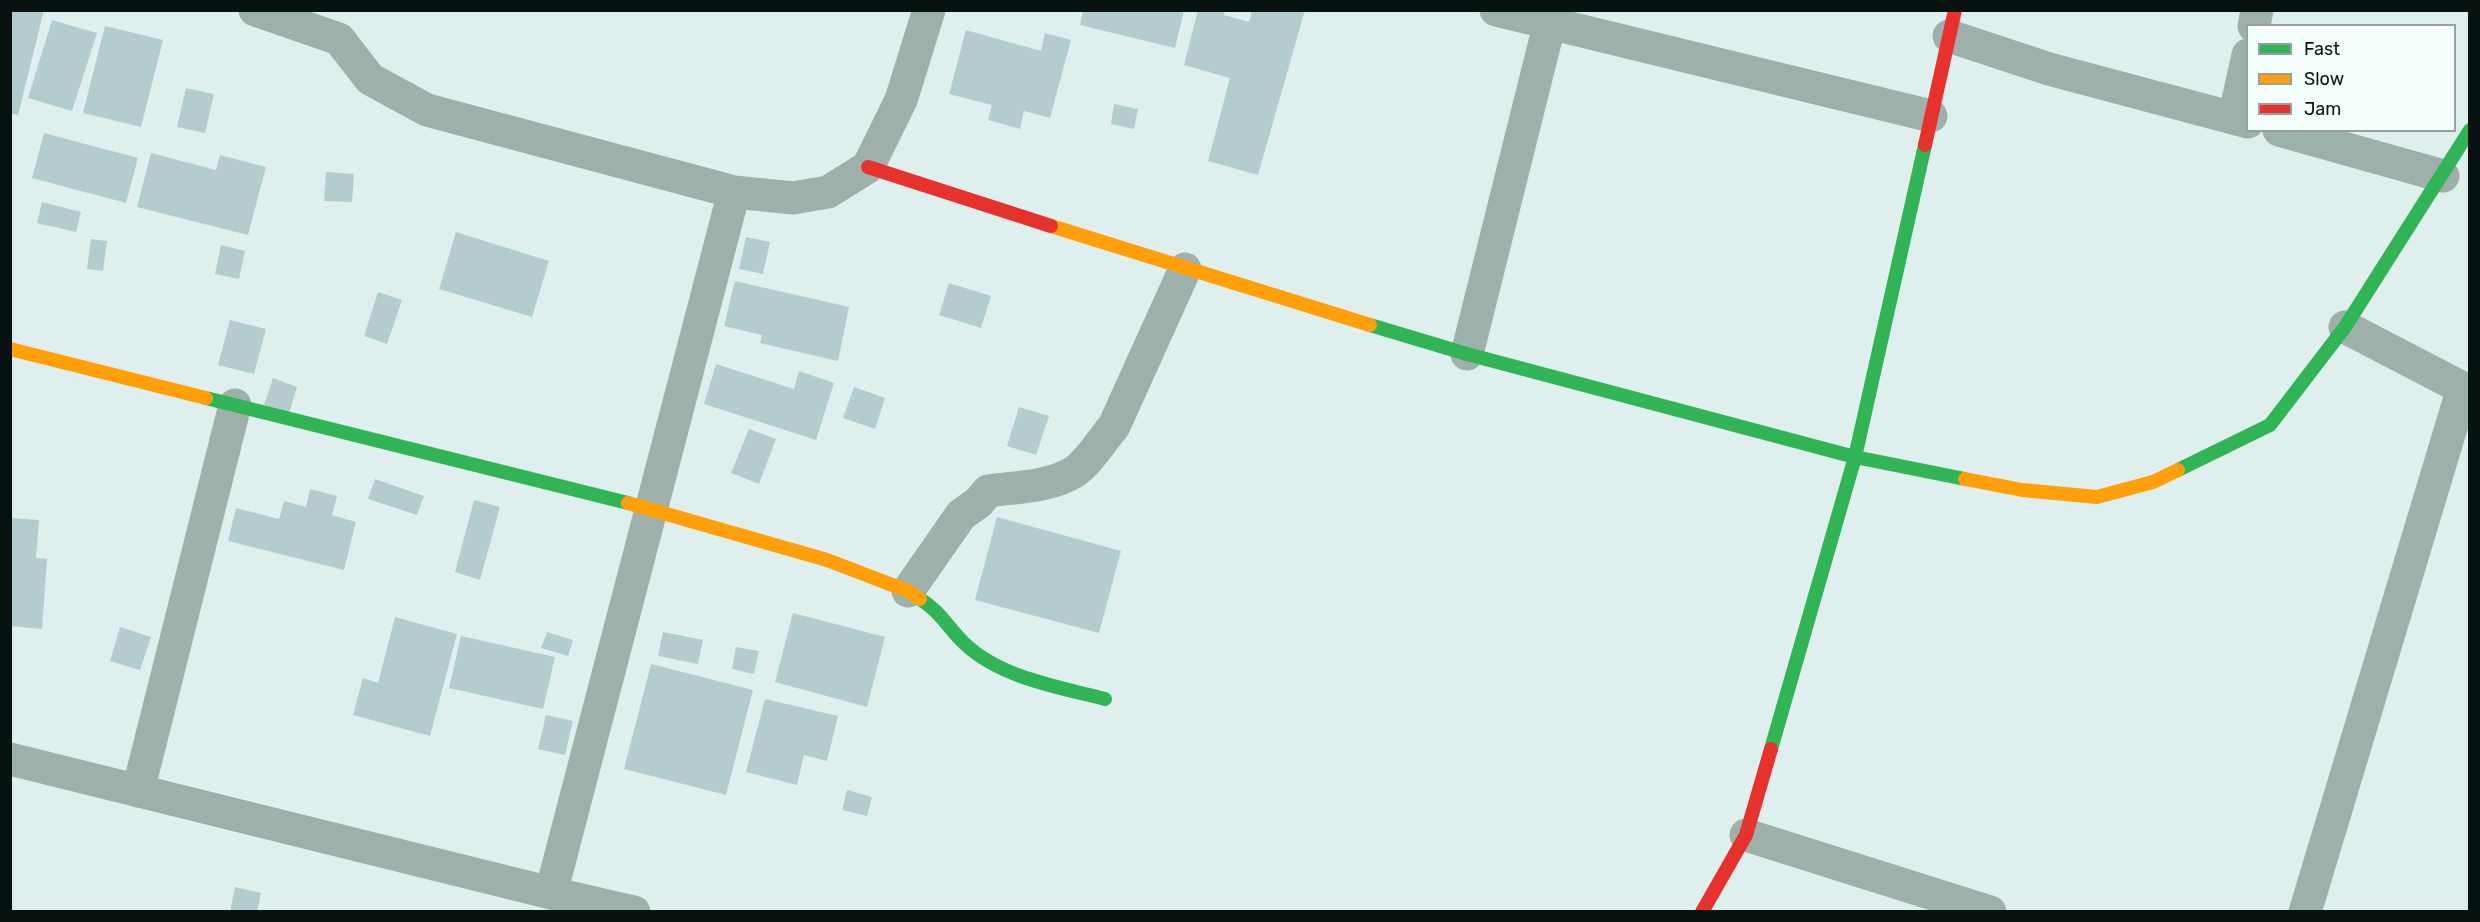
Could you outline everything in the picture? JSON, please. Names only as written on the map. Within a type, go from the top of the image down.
[{"type":"street","points":[[255,10],[339,39],[369,79],[427,110],[734,192],[793,198],[828,192],[868,167],[901,100],[929,10]]},
{"type":"street","points":[[1496,10],[1551,18],[1587,31],[1931,116]]},
{"type":"street","points":[[1467,354],[1551,18]]},
{"type":"street","points":[[1702,912],[1746,835],[1855,457],[1952,23],[2049,69],[2241,120],[2246,67]]},
{"type":"street","points":[[868,167],[1185,269],[1467,354],[1855,457],[2022,490],[2097,497],[2153,482],[2270,425],[2345,327],[2443,176],[2469,130]]},
{"type":"street","points":[[2285,132],[2443,176]]},
{"type":"street","points":[[551,893],[734,192]]},
{"type":"street","points":[[908,591],[961,515],[980,502],[988,491],[1059,479],[1076,471],[1114,426],[1185,269]]},
{"type":"street","points":[[2306,912],[2466,390],[2345,327]]},
{"type":"street","points":[[10,349],[651,509],[827,560],[908,591],[934,607],[965,644],[987,661],[1029,679],[1105,699]]},
{"type":"street","points":[[138,791],[235,405]]},
{"type":"street","points":[[10,759],[634,912]]},
{"type":"street","points":[[1746,835],[1990,912]]},
{"type":"building","points":[[10,10],[44,10],[18,115],[10,113]]},
{"type":"building","points":[[1083,10],[1184,10],[1175,48],[1080,25]]},
{"type":"building","points":[[1198,10],[1225,10],[1224,15],[1249,22],[1252,10],[1305,10],[1258,175],[1208,161],[1230,78],[1184,65]]},
{"type":"building","points":[[52,20],[97,33],[72,111],[28,98]]},
{"type":"building","points":[[105,26],[163,40],[141,127],[83,113]]},
{"type":"building","points":[[966,30],[1041,51],[1045,33],[1071,40],[1050,118],[1024,111],[1020,129],[988,120],[992,105],[949,94]]},
{"type":"building","points":[[186,88],[214,94],[205,133],[177,127]]},
{"type":"building","points":[[1114,104],[1138,109],[1134,129],[1111,124]]},
{"type":"building","points":[[44,133],[138,158],[126,203],[32,178]]},
{"type":"building","points":[[151,153],[216,170],[220,155],[266,167],[248,235],[137,207]]},
{"type":"building","points":[[326,172],[354,174],[352,202],[324,201]]},
{"type":"building","points":[[42,202],[81,212],[76,232],[37,223]]},
{"type":"building","points":[[456,232],[549,261],[532,317],[439,289]]},
{"type":"building","points":[[746,237],[770,242],[763,274],[739,269]]},
{"type":"building","points":[[91,239],[107,241],[103,271],[87,269]]},
{"type":"building","points":[[221,245],[245,251],[239,279],[215,274]]},
{"type":"building","points":[[735,281],[849,307],[838,361],[760,343],[762,335],[724,326]]},
{"type":"building","points":[[949,283],[991,296],[981,328],[939,315]]},
{"type":"building","points":[[378,292],[402,300],[387,344],[364,336]]},
{"type":"building","points":[[230,320],[266,329],[254,374],[218,365]]},
{"type":"building","points":[[716,364],[794,389],[799,371],[834,383],[816,440],[704,404]]},
{"type":"building","points":[[273,378],[297,387],[289,413],[264,405]]},
{"type":"building","points":[[854,387],[885,398],[875,429],[843,418]]},
{"type":"building","points":[[1019,407],[1049,416],[1036,455],[1007,446]]},
{"type":"building","points":[[749,429],[776,439],[759,484],[731,473]]},
{"type":"building","points":[[375,479],[424,496],[417,515],[368,499]]},
{"type":"building","points":[[310,489],[337,496],[332,515],[356,522],[344,570],[228,541],[236,508],[279,519],[284,501],[306,507]]},
{"type":"building","points":[[474,500],[500,507],[480,580],[455,572]]},
{"type":"building","points":[[997,517],[1121,551],[1099,633],[975,600]]},
{"type":"building","points":[[10,518],[39,520],[36,558],[47,559],[42,629],[10,626]]},
{"type":"building","points":[[793,613],[885,637],[867,707],[775,682]]},
{"type":"building","points":[[395,617],[457,634],[430,736],[353,715],[363,678],[378,683]]},
{"type":"building","points":[[120,627],[151,637],[140,670],[110,661]]},
{"type":"building","points":[[547,632],[573,640],[568,656],[541,648]]},
{"type":"building","points":[[663,632],[703,640],[698,664],[658,656]]},
{"type":"building","points":[[461,636],[555,657],[543,709],[449,688]]},
{"type":"building","points":[[736,647],[759,651],[754,674],[732,669]]},
{"type":"building","points":[[651,664],[753,690],[726,795],[624,769]]},
{"type":"building","points":[[765,699],[838,716],[827,761],[804,755],[797,785],[746,772]]},
{"type":"building","points":[[546,715],[573,721],[565,755],[538,749]]},
{"type":"building","points":[[847,790],[872,797],[867,816],[842,810]]},
{"type":"building","points":[[235,887],[261,893],[257,912],[230,912]]},
{"type":"traffic: fast","points":[[2178,470],[2270,425],[2345,327],[2470,130]]},
{"type":"traffic: fast","points":[[1370,325],[1467,354],[1855,457],[1925,145]]},
{"type":"traffic: fast","points":[[206,398],[628,503]]},
{"type":"traffic: fast","points":[[1771,749],[1855,457],[1965,479]]},
{"type":"traffic: fast","points":[[920,599],[979,656],[1031,680],[1105,699]]},
{"type":"traffic: slow","points":[[1051,226],[1370,325]]},
{"type":"traffic: slow","points":[[10,349],[206,398]]},
{"type":"traffic: slow","points":[[1965,479],[2022,490],[2097,497],[2153,482],[2178,470]]},
{"type":"traffic: slow","points":[[628,503],[827,560],[908,591],[920,599]]},
{"type":"traffic: jam","points":[[1925,145],[1955,10]]},
{"type":"traffic: jam","points":[[868,167],[1051,226]]},
{"type":"traffic: jam","points":[[1702,912],[1746,835],[1771,749]]}]
